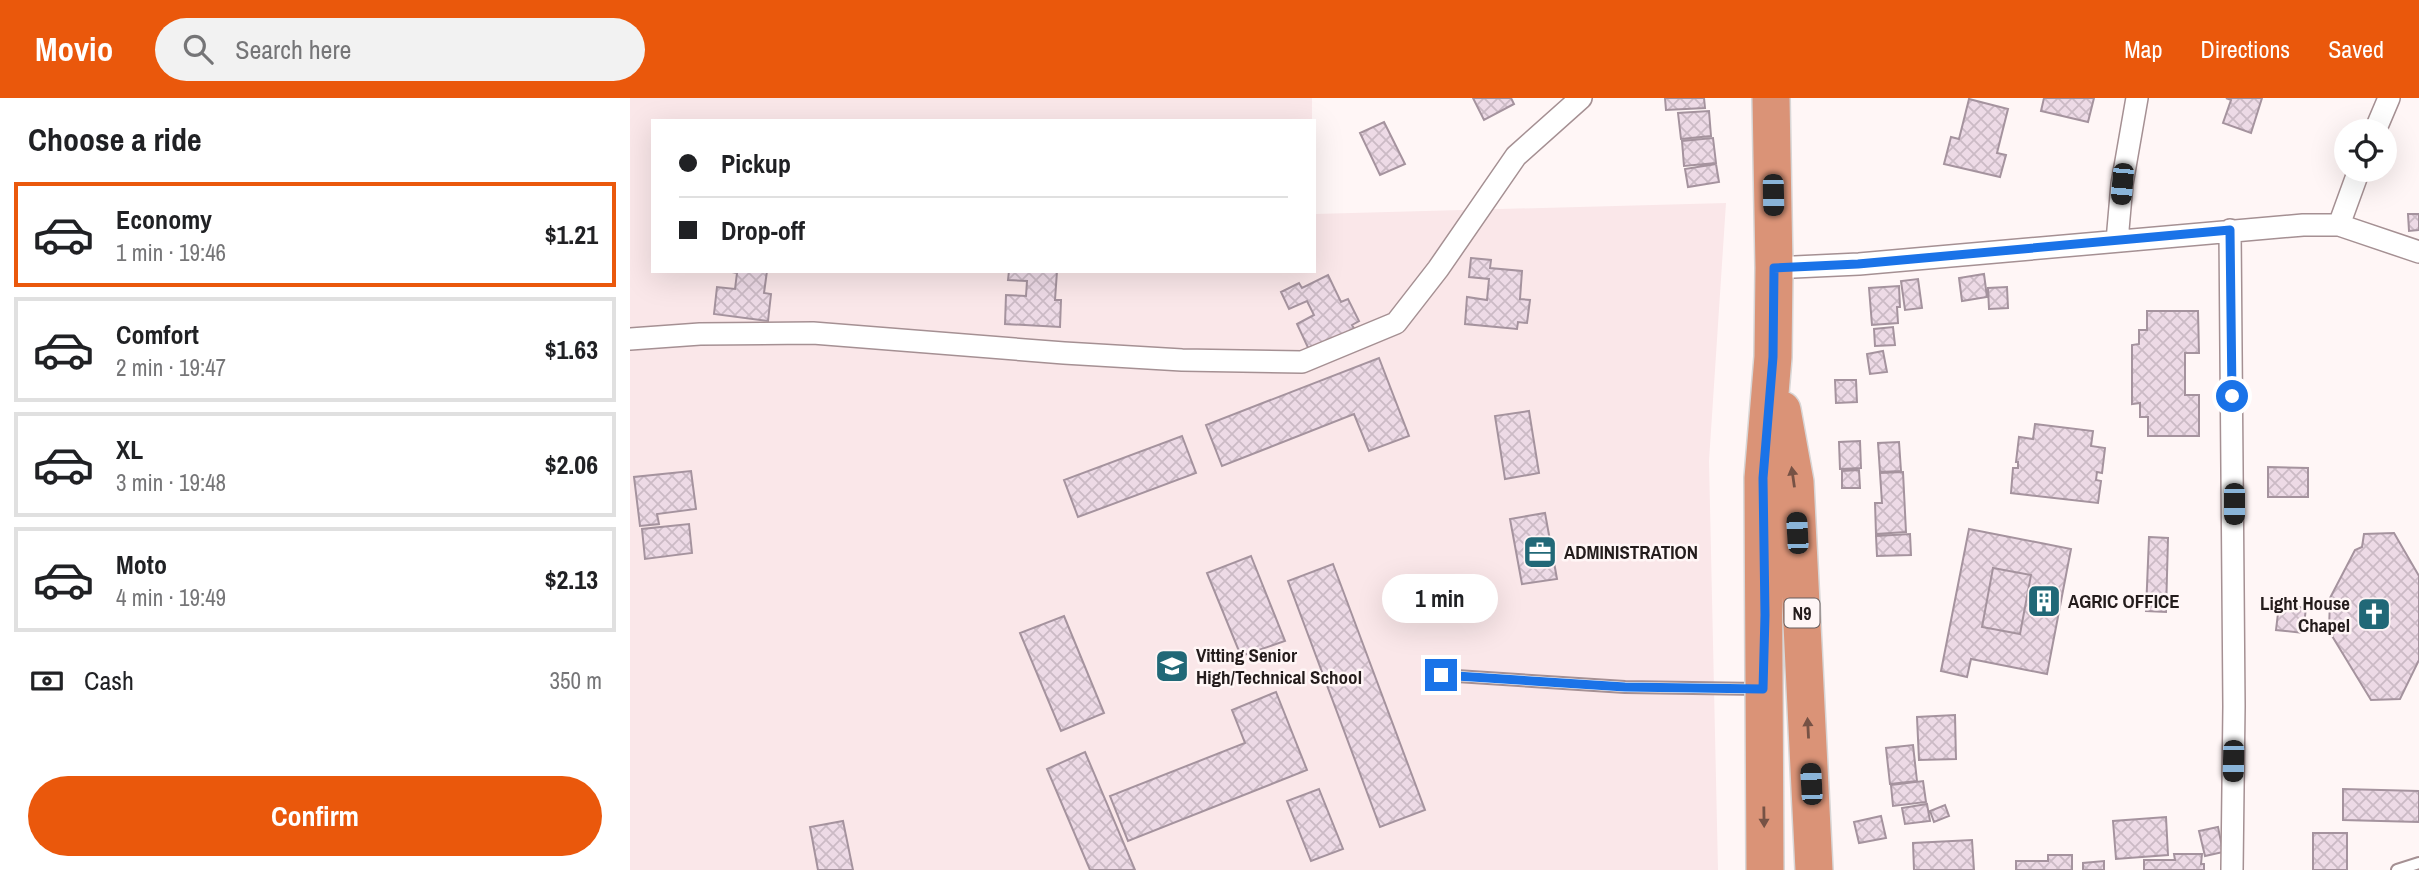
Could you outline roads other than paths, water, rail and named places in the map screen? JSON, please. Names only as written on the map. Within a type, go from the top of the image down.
[{"type":"highway","name":"N9","points":[[1765,870],[1763,478],[1773,357],[1771,98]]},
{"type":"highway","name":"N9","points":[[1773,357],[1795,482],[1814,870]]},
{"type":"street","points":[[630,340],[700,334],[813,333],[1064,354],[1302,362],[1396,323],[1438,269],[1516,156],[1581,98]]},
{"type":"street","points":[[2117,241],[2122,184],[2137,98]]},
{"type":"street","points":[[2380,119],[2389,98]]},
{"type":"street","points":[[2339,225],[2355,182]]},
{"type":"street","points":[[1774,268],[1858,264],[2303,225],[2339,225],[2419,252]]},
{"type":"street","points":[[2230,230],[2234,693],[2232,870]]},
{"type":"lane","points":[[1441,675],[1625,687],[1763,689]]},
{"type":"lane","points":[[2397,870],[2419,863]]},
{"type":"place","name":"ADMINISTRATION","points":[[1540,552]]},
{"type":"place","name":"AGRIC OFFICE","points":[[2044,601]]},
{"type":"place","name":"Light House Chapel","points":[[2374,614]]},
{"type":"place","name":"Vitting Senior High/Technical School","points":[[1172,666]]}]
